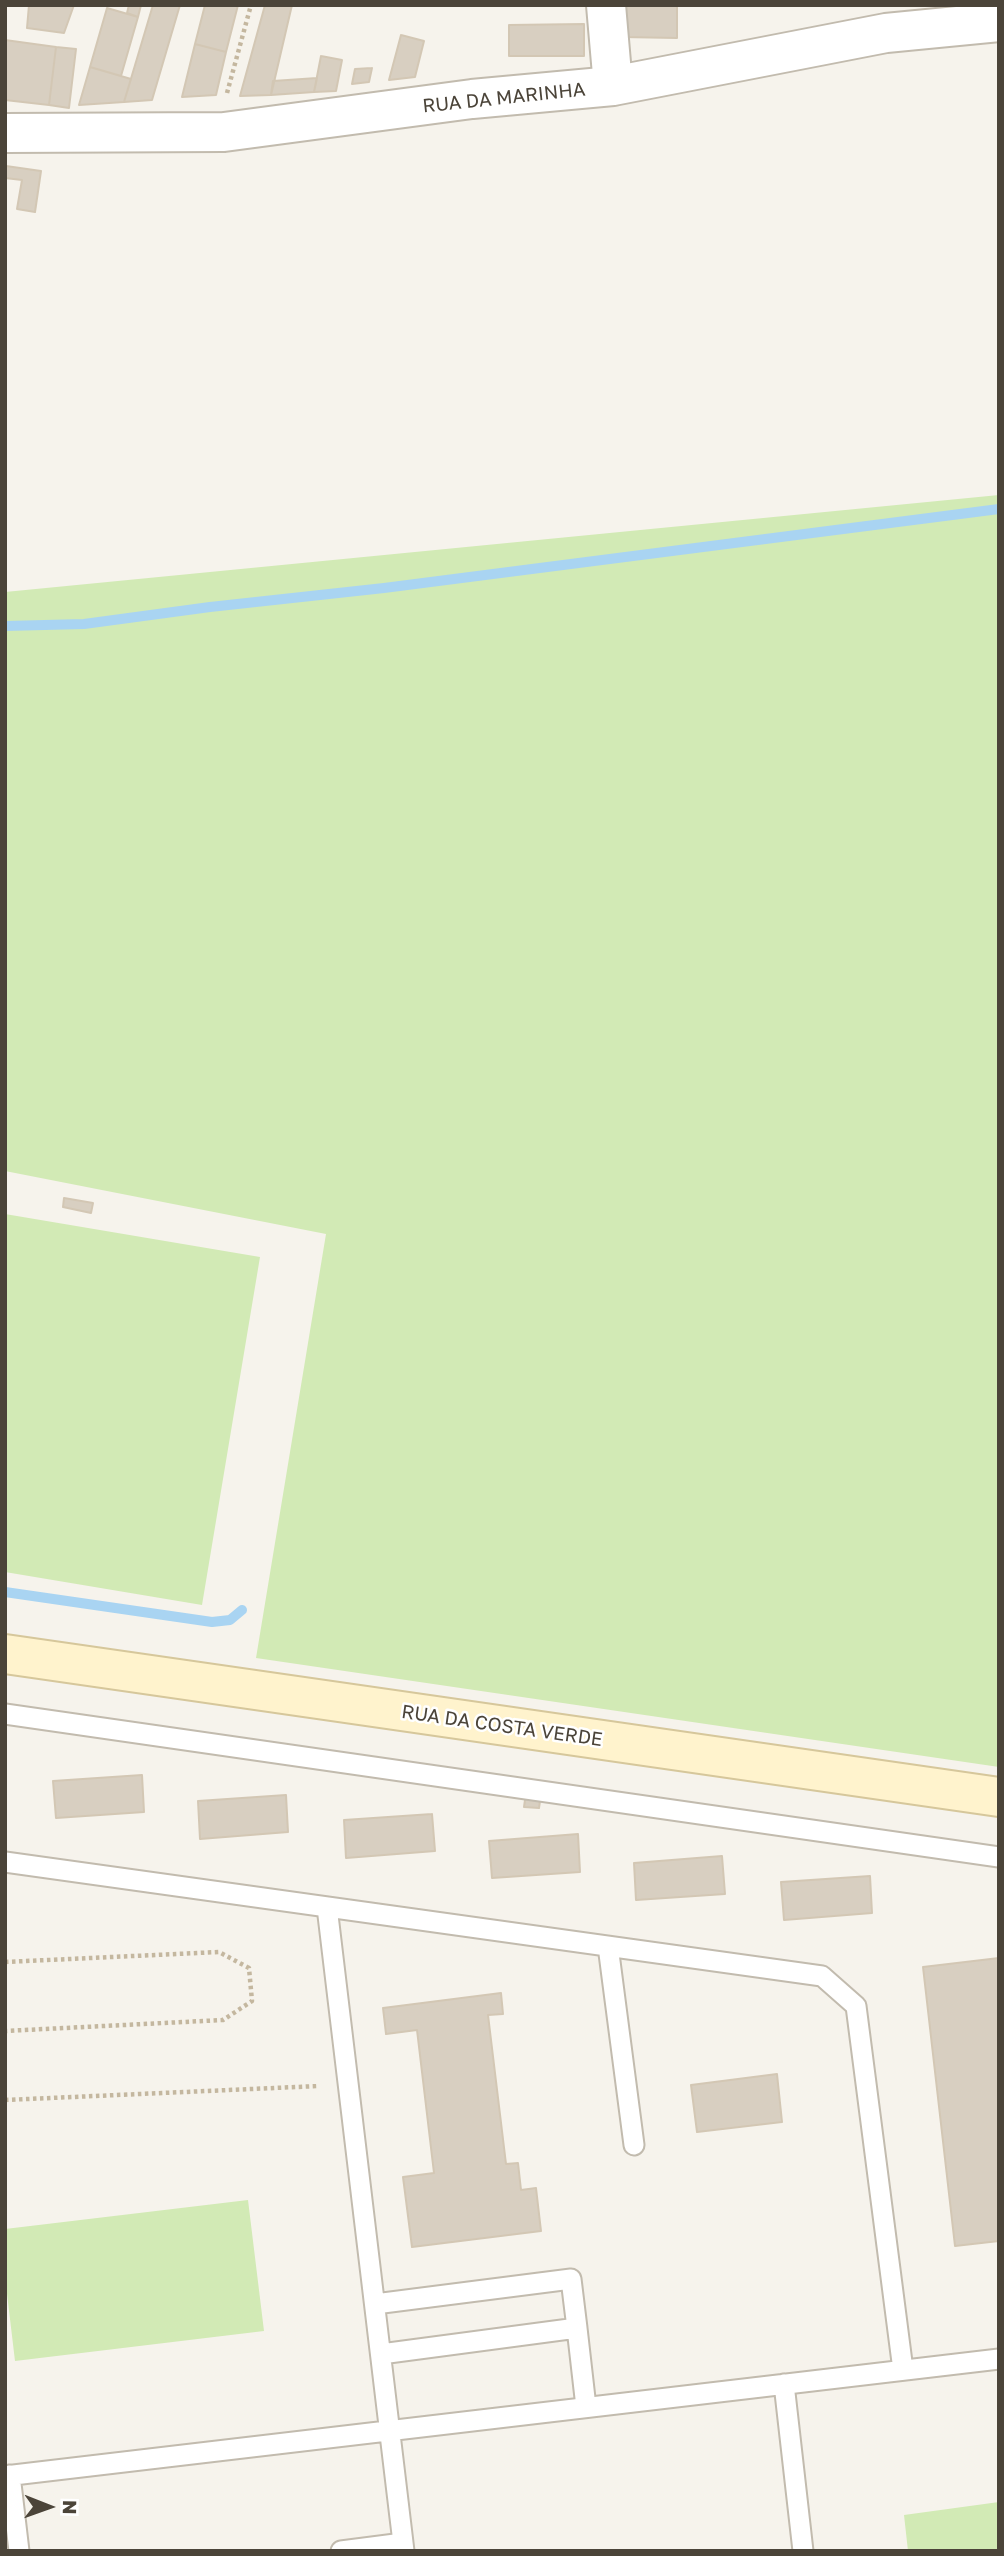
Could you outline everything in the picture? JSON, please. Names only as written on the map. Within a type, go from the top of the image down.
[{"type":"street","points":[[606,5],[613,86]]},
{"type":"street","points":[[998,5],[999,13]]},
{"type":"street","name":"RUA DA MARINHA","points":[[5,133],[223,132],[472,100],[613,86],[886,33],[999,22]]},
{"type":"street","name":"RUA DA COSTA VERDE","points":[[5,1654],[999,1797]]},
{"type":"lane","points":[[5,1714],[999,1857]]},
{"type":"lane","points":[[5,1863],[822,1976],[856,2006],[903,2370]]},
{"type":"lane","points":[[327,1907],[404,2547],[341,2551]]},
{"type":"lane","points":[[608,1946],[634,2145]]},
{"type":"lane","points":[[375,2304],[571,2278],[586,2407]]},
{"type":"lane","points":[[381,2354],[577,2328]]},
{"type":"lane","points":[[19,2551],[8,2476],[999,2359]]},
{"type":"lane","points":[[784,2384],[803,2551]]},
{"type":"path","points":[[223,132],[225,99],[251,5]]},
{"type":"path","points":[[5,1962],[219,1952],[249,1968],[252,2001],[223,2020],[5,2031]]},
{"type":"path","points":[[5,2100],[348,2084]]},
{"type":"green space","points":[[999,495],[999,1767],[256,1658],[326,1234],[5,1171],[5,592]]},
{"type":"green space","points":[[5,1214],[260,1257],[202,1605],[5,1572]]},
{"type":"green space","points":[[248,2200],[264,2331],[15,2361],[5,2277],[5,2229]]},
{"type":"green space","points":[[999,2502],[999,2551],[908,2551],[904,2515]]},
{"type":"building","points":[[29,5],[74,5],[64,33],[27,28]]},
{"type":"building","points":[[129,5],[141,5],[138,17],[127,13]]},
{"type":"building","points":[[153,5],[180,5],[152,100],[124,102]]},
{"type":"building","points":[[205,5],[238,5],[226,52],[195,44]]},
{"type":"building","points":[[265,5],[292,5],[271,95],[240,96]]},
{"type":"building","points":[[623,5],[677,5],[677,38],[622,37]]},
{"type":"building","points":[[107,8],[138,17],[121,76],[90,67]]},
{"type":"building","points":[[584,24],[584,56],[509,56],[509,25]]},
{"type":"building","points":[[401,35],[424,41],[415,77],[389,80]]},
{"type":"building","points":[[5,40],[56,47],[49,105],[5,100]]},
{"type":"building","points":[[195,44],[226,52],[216,95],[182,97]]},
{"type":"building","points":[[56,47],[76,49],[69,108],[49,105]]},
{"type":"building","points":[[321,56],[342,60],[336,91],[314,92]]},
{"type":"building","points":[[90,67],[131,79],[124,102],[79,105]]},
{"type":"building","points":[[372,68],[369,82],[352,84],[355,69]]},
{"type":"building","points":[[317,78],[314,92],[271,95],[273,81]]},
{"type":"building","points":[[6,166],[41,171],[35,212],[17,209],[22,180],[5,178]]},
{"type":"building","points":[[64,1198],[93,1203],[91,1213],[63,1207]]},
{"type":"building","points":[[142,1775],[144,1812],[56,1818],[53,1781]]},
{"type":"building","points":[[526,1793],[541,1794],[539,1808],[524,1807]]},
{"type":"building","points":[[286,1795],[288,1832],[200,1839],[198,1801]]},
{"type":"building","points":[[432,1814],[435,1851],[346,1858],[344,1820]]},
{"type":"building","points":[[578,1834],[580,1872],[492,1878],[489,1841]]},
{"type":"building","points":[[722,1856],[725,1894],[636,1900],[634,1863]]},
{"type":"building","points":[[870,1876],[872,1913],[784,1920],[781,1882]]},
{"type":"building","points":[[999,1958],[999,2241],[955,2246],[923,1967]]},
{"type":"building","points":[[501,1993],[503,2014],[488,2015],[506,2164],[518,2163],[521,2190],[536,2188],[541,2231],[412,2247],[403,2177],[434,2173],[417,2030],[386,2034],[383,2008]]},
{"type":"building","points":[[777,2074],[782,2122],[697,2132],[691,2085]]},
{"type":"waterway","points":[[5,626],[84,624],[999,509]]},
{"type":"waterway","points":[[5,1592],[212,1622],[230,1620],[242,1610]]}]
